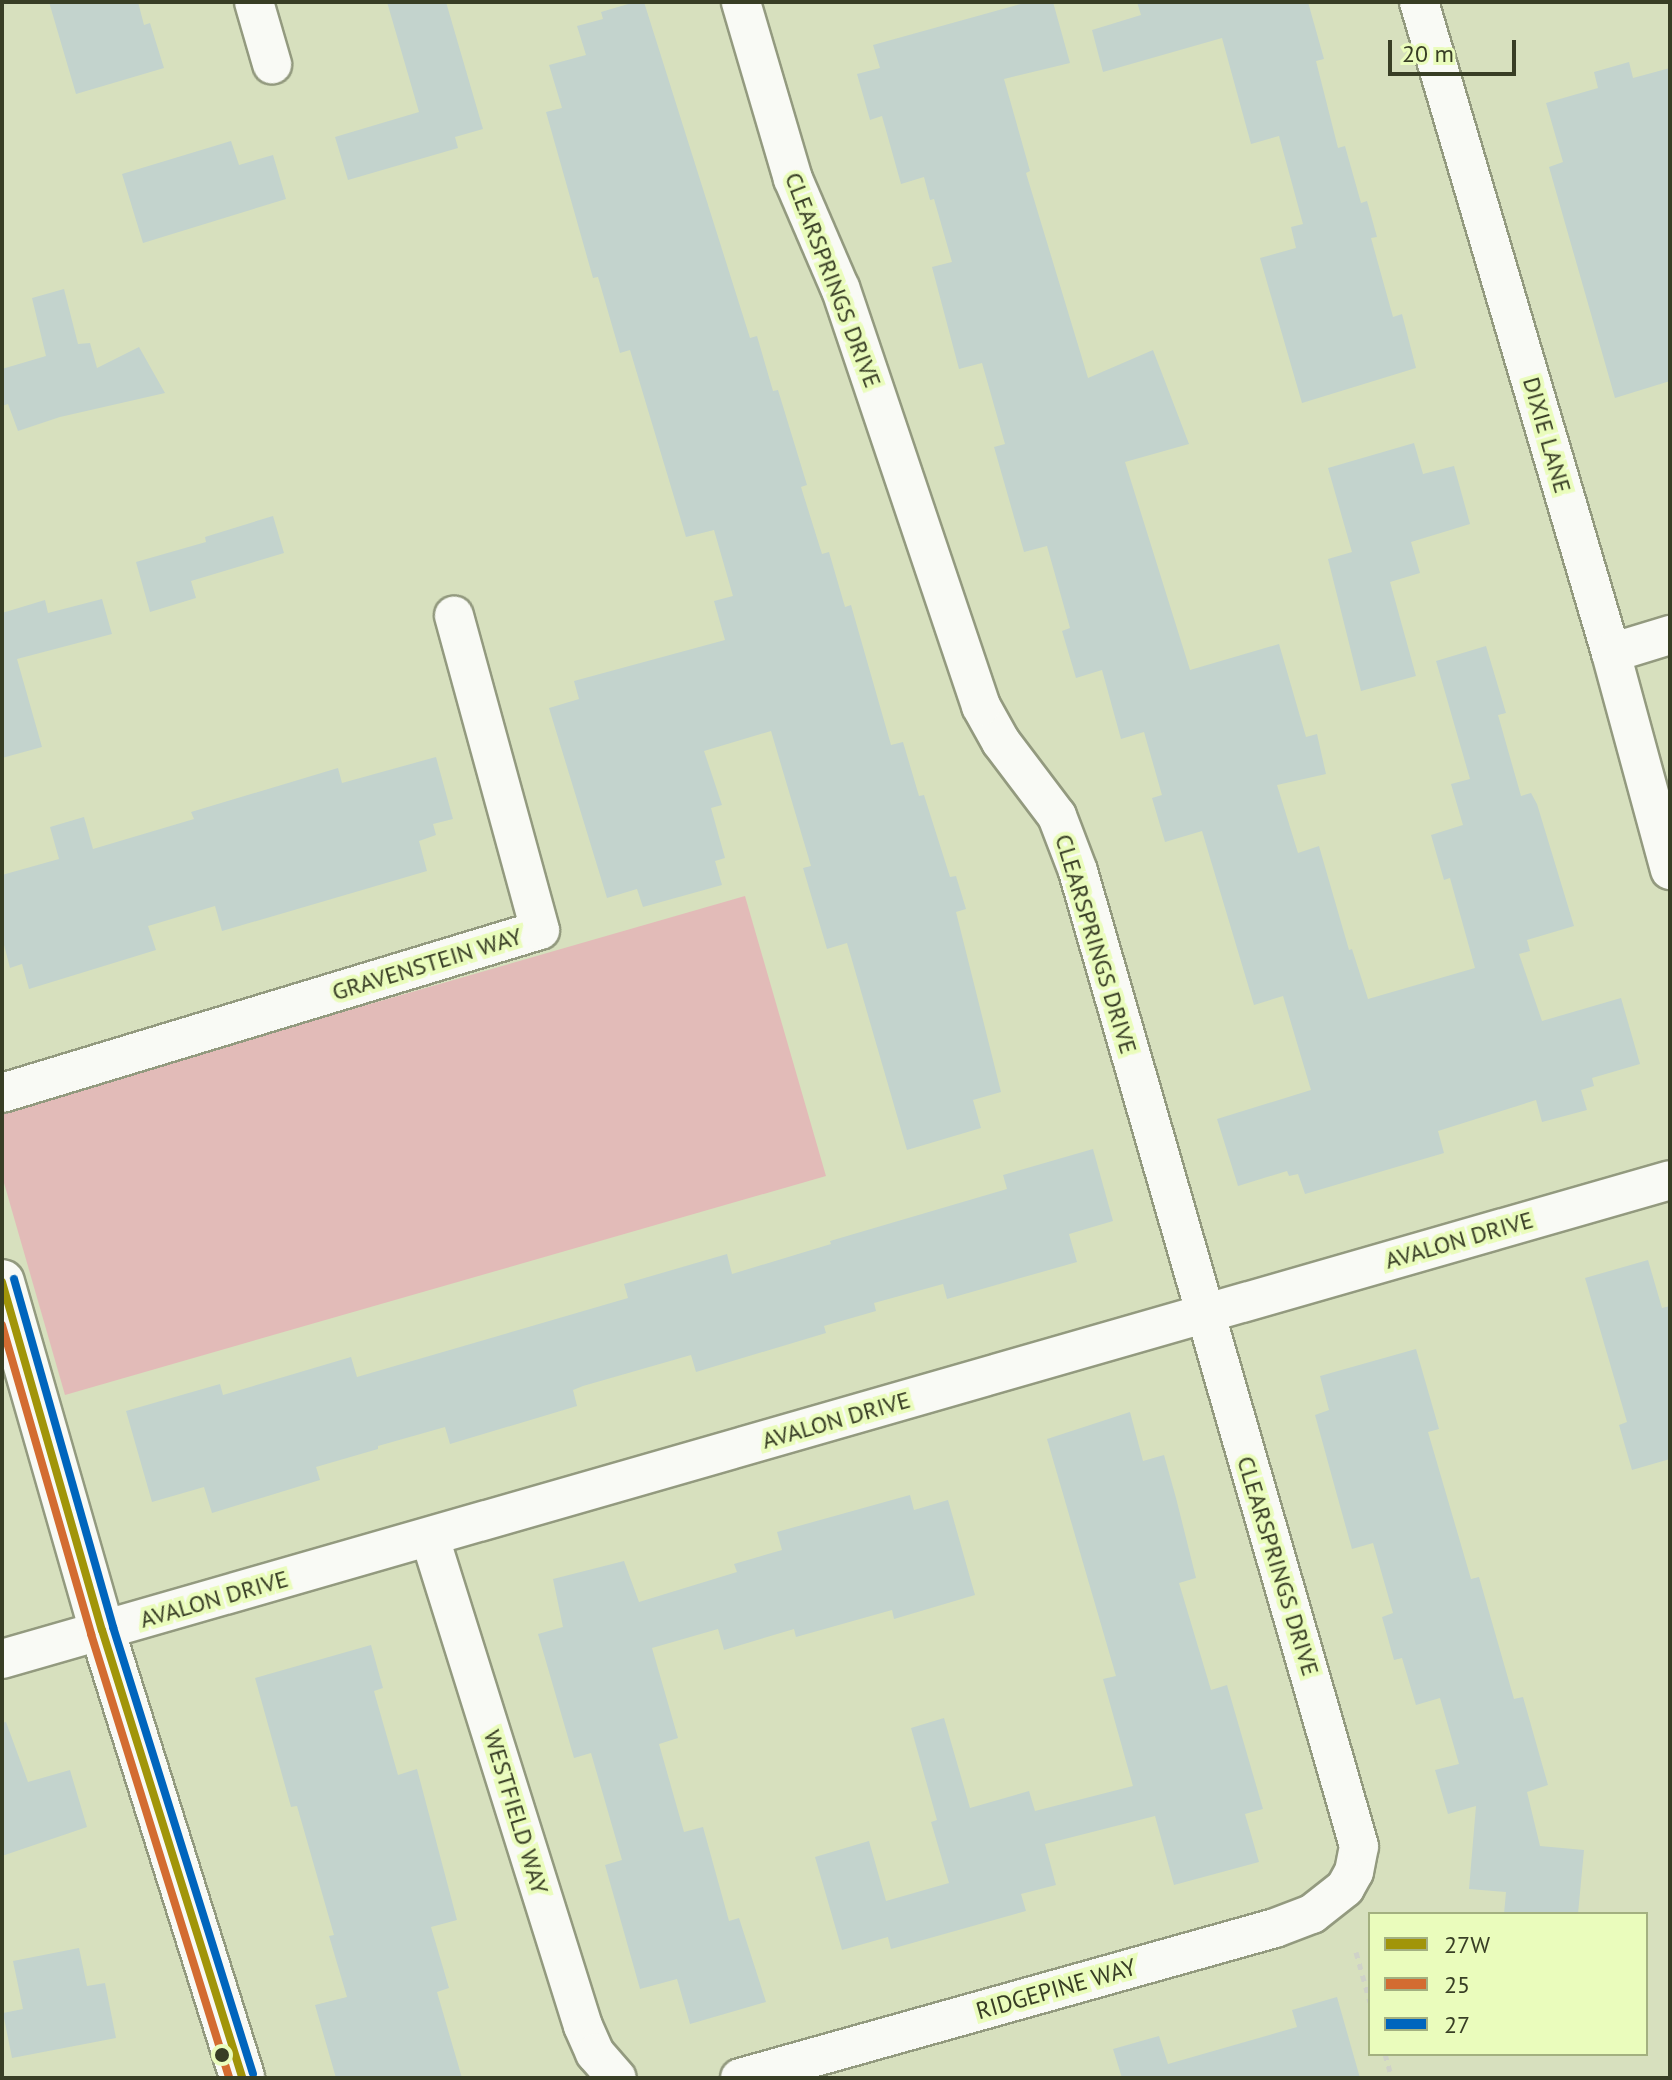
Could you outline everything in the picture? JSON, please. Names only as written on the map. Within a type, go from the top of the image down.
[{"type":"street","points":[[254,2],[272,64]]},
{"type":"street","name":"CLEARSPRINGS DRIVE","points":[[741,2],[793,179],[840,288],[981,706],[1001,742],[1057,816],[1078,871],[1203,1313],[1353,1818],[1359,1846],[1354,1872]]},
{"type":"street","name":"DIXIE LANE","points":[[1419,2],[1611,653],[1670,870]]},
{"type":"street","name":"GRAVENSTEIN WAY","points":[[2,1093],[540,930],[454,616]]},
{"type":"street","points":[[1611,653],[1670,635]]},
{"type":"street","name":"AVALON DRIVE","points":[[2,1659],[1670,1180]]},
{"type":"street","points":[[2,1282],[102,1630],[242,2078]]},
{"type":"street","name":"WESTFIELD WAY","points":[[430,1538],[583,2026],[595,2053],[617,2078]]},
{"type":"street","name":"RIDGEPINE WAY","points":[[740,2078],[1275,1928],[1330,1903],[1354,1872]]},
{"type":"path","points":[[1356,1952],[1368,1995]]},
{"type":"path","points":[[1386,2056],[1392,2078]]},
{"type":"shaded area","points":[[745,896],[826,1176],[65,1395],[2,1176],[2,1110]]},
{"type":"building","points":[[49,2],[138,2],[144,25],[150,23],[164,68],[76,94]]},
{"type":"building","points":[[387,2],[446,2],[483,129],[455,137],[458,148],[348,180],[335,137],[419,112]]},
{"type":"building","points":[[644,2],[750,338],[757,336],[773,391],[778,390],[807,485],[801,487],[822,554],[829,552],[845,607],[851,605],[891,745],[903,742],[919,796],[924,795],[950,877],[956,876],[966,909],[956,912],[1001,1092],[973,1100],[981,1128],[907,1150],[847,943],[827,949],[803,868],[811,866],[771,731],[704,751],[722,805],[711,808],[725,858],[715,861],[722,885],[643,907],[637,889],[607,898],[549,708],[579,699],[574,681],[725,640],[714,601],[733,596],[714,530],[686,537],[630,350],[620,353],[598,277],[593,278],[546,112],[562,108],[549,65],[586,55],[577,26],[603,19],[601,12]]},
{"type":"building","points":[[1028,2],[1053,2],[1070,63],[1004,79],[1030,171],[1026,173],[1088,378],[1153,350],[1189,444],[1125,462],[1190,670],[1279,644],[1306,737],[1317,734],[1326,774],[1277,785],[1298,853],[1319,846],[1349,950],[1352,949],[1368,999],[1475,968],[1450,878],[1444,880],[1431,835],[1463,825],[1451,784],[1470,779],[1436,661],[1486,646],[1506,713],[1498,715],[1521,796],[1531,793],[1537,804],[1574,926],[1527,940],[1530,951],[1519,954],[1542,1021],[1621,998],[1640,1064],[1592,1078],[1594,1086],[1581,1090],[1587,1110],[1542,1122],[1536,1100],[1438,1131],[1444,1153],[1305,1194],[1298,1174],[1289,1176],[1287,1171],[1238,1186],[1217,1119],[1311,1090],[1283,996],[1254,1005],[1202,831],[1165,842],[1152,798],[1162,795],[1144,732],[1121,739],[1102,670],[1076,678],[1062,631],[1070,628],[1047,546],[1024,552],[994,447],[1005,444],[982,363],[959,369],[932,267],[952,262],[934,199],[930,200],[924,177],[901,184],[882,116],[870,120],[857,74],[880,68],[873,45]]},
{"type":"building","points":[[1137,2],[1308,2],[1324,59],[1316,61],[1338,148],[1345,146],[1361,203],[1367,201],[1377,237],[1371,238],[1393,317],[1402,314],[1416,368],[1302,403],[1260,258],[1296,248],[1291,227],[1303,224],[1279,136],[1251,144],[1222,38],[1103,72],[1092,30],[1141,15]]},
{"type":"building","points":[[1629,62],[1633,78],[1670,68],[1670,381],[1615,398],[1549,167],[1563,162],[1546,103],[1598,88],[1594,72]]},
{"type":"building","points":[[231,141],[239,165],[273,155],[286,199],[143,243],[122,174]]},
{"type":"building","points":[[64,289],[78,344],[90,343],[97,368],[139,347],[165,393],[60,417],[18,431],[8,404],[2,406],[2,369],[46,356],[32,298]]},
{"type":"building","points":[[1414,443],[1423,474],[1454,466],[1470,524],[1411,542],[1420,573],[1390,582],[1416,676],[1361,691],[1328,559],[1352,552],[1328,468]]},
{"type":"building","points":[[273,516],[284,553],[191,581],[196,598],[150,612],[136,562],[206,542],[205,537]]},
{"type":"building","points":[[102,599],[112,634],[17,659],[42,747],[2,758],[2,613],[45,600],[48,613]]},
{"type":"building","points":[[436,757],[453,819],[433,824],[436,835],[419,841],[427,871],[222,931],[215,906],[148,926],[156,950],[29,989],[22,964],[10,968],[2,937],[2,875],[59,859],[50,827],[84,817],[93,849],[194,819],[191,812],[338,768],[342,783]]},
{"type":"building","points":[[1093,1149],[1113,1221],[1069,1234],[1077,1262],[947,1299],[943,1284],[874,1303],[876,1311],[824,1326],[826,1333],[696,1372],[691,1355],[583,1386],[573,1390],[577,1406],[450,1444],[445,1427],[378,1446],[378,1449],[316,1467],[320,1480],[212,1513],[204,1487],[152,1502],[126,1411],[220,1384],[223,1395],[351,1357],[357,1377],[628,1298],[624,1284],[727,1254],[732,1274],[831,1244],[830,1241],[1007,1189],[1003,1175]]},
{"type":"building","points":[[1648,1260],[1662,1308],[1670,1306],[1670,1459],[1632,1470],[1619,1425],[1627,1422],[1585,1278]]},
{"type":"building","points":[[1416,1349],[1439,1429],[1428,1432],[1471,1579],[1479,1577],[1514,1699],[1523,1697],[1548,1785],[1527,1792],[1540,1846],[1584,1850],[1578,1912],[1504,1912],[1506,1892],[1469,1889],[1476,1806],[1448,1814],[1435,1770],[1459,1764],[1440,1698],[1416,1705],[1402,1658],[1394,1660],[1382,1617],[1393,1613],[1373,1543],[1352,1549],[1315,1415],[1329,1410],[1320,1376]]},
{"type":"building","points":[[1130,1412],[1143,1461],[1164,1455],[1196,1578],[1179,1583],[1211,1690],[1227,1685],[1263,1809],[1245,1814],[1259,1862],[1174,1885],[1155,1816],[1045,1844],[1056,1885],[1021,1894],[1026,1911],[891,1949],[888,1937],[842,1950],[815,1857],[869,1841],[886,1901],[949,1883],[931,1822],[937,1820],[911,1728],[944,1718],[970,1808],[1029,1791],[1035,1811],[1133,1786],[1103,1679],[1116,1676],[1047,1439]]},
{"type":"building","points":[[910,1495],[914,1510],[948,1500],[975,1595],[894,1619],[892,1610],[796,1637],[794,1629],[724,1650],[718,1629],[652,1648],[678,1738],[659,1744],[684,1832],[703,1827],[729,1921],[739,1918],[766,2002],[690,2024],[677,1979],[640,1989],[605,1865],[622,1860],[591,1753],[574,1758],[538,1634],[563,1627],[553,1579],[624,1561],[639,1602],[737,1572],[734,1564],[782,1550],[777,1532]]},
{"type":"building","points":[[371,1645],[383,1688],[374,1691],[398,1775],[417,1769],[457,1920],[431,1927],[449,1988],[437,1992],[462,2078],[336,2078],[315,2005],[347,1997],[329,1936],[334,1935],[297,1806],[291,1807],[255,1678]]},
{"type":"building","points":[[6,1722],[28,1782],[70,1770],[87,1827],[2,1856],[2,1723]]},
{"type":"building","points":[[79,1948],[87,1986],[105,1983],[116,2038],[12,2058],[3,2013],[23,2009],[13,1961]]},
{"type":"building","points":[[1337,1997],[1360,2078],[1122,2078],[1113,2049],[1159,2036],[1168,2064],[1297,2027],[1292,2010]]},
{"type":"transit line","name":"27","points":[[14,1279],[113,1627],[253,2074]]},
{"type":"transit line","name":"27W","points":[[2,1282],[102,1630],[242,2078]]},
{"type":"transit line","name":"25","points":[[2,1325],[91,1634],[229,2078]]}]
